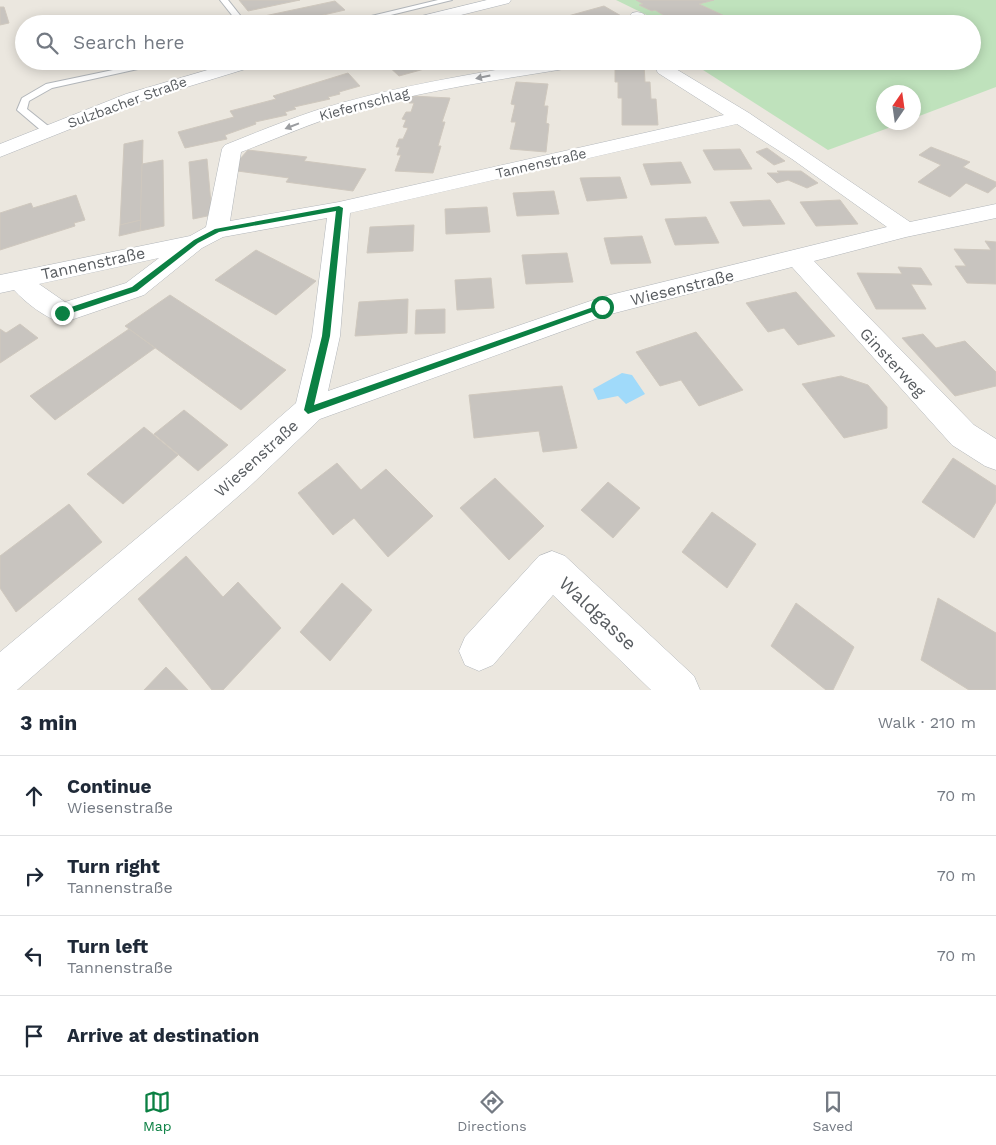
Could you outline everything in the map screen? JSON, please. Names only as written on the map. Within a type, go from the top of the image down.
[{"type":"street","points":[[443,15],[504,0]]},
{"type":"street","name":"Sulzbacher Straße","points":[[0,151],[132,98],[226,70]]},
{"type":"street","name":"Kiefernschlag","points":[[206,236],[232,149],[320,116],[405,92],[522,70]]},
{"type":"street","points":[[666,70],[742,117],[906,230]]},
{"type":"street","name":"Tannenstraße","points":[[10,281],[742,117]]},
{"type":"street","points":[[308,410],[326,336],[339,208]]},
{"type":"street","name":"Wiesenstraße","points":[[0,678],[238,475],[308,410],[602,307],[798,259],[906,230],[996,212]]},
{"type":"street","name":"Tannenstraße","points":[[10,281],[31,292],[62,313],[134,289],[206,236]]},
{"type":"street","name":"Ginsterweg","points":[[798,259],[963,435],[996,456]]},
{"type":"street","name":"Waldgasse","points":[[479,651],[552,569],[680,690]]},
{"type":"lane","points":[[224,0],[236,15]]},
{"type":"lane","points":[[382,15],[448,0]]},
{"type":"lane","points":[[48,131],[22,110],[25,100],[49,86],[126,70]]},
{"type":"green space","points":[[616,0],[996,0],[996,87],[921,115],[921,85],[876,85],[876,130],[883,130],[828,150],[703,70],[981,70],[981,15],[647,15]]},
{"type":"water","points":[[622,373],[632,375],[645,394],[626,404],[618,396],[598,400],[593,389]]},
{"type":"building","points":[[239,0],[300,0],[248,11]]},
{"type":"building","points":[[636,0],[714,0],[699,4],[722,15],[663,15],[639,5],[643,4]]},
{"type":"building","points":[[335,1],[345,10],[323,15],[269,15]]},
{"type":"building","points":[[604,6],[620,15],[572,15]]},
{"type":"building","points":[[0,7],[4,7],[9,23],[0,25]]},
{"type":"building","points":[[392,70],[421,70],[399,76]]},
{"type":"building","points":[[615,70],[644,70],[645,82],[650,82],[651,99],[656,99],[658,125],[622,125],[622,98],[618,98],[618,82],[615,82]]},
{"type":"building","points":[[348,73],[360,86],[339,92],[340,94],[328,97],[330,99],[294,107],[296,109],[285,112],[287,115],[255,122],[256,124],[225,135],[227,139],[185,148],[178,132],[234,117],[230,111],[276,99],[273,96]]},
{"type":"building","points":[[516,82],[548,84],[544,106],[548,106],[546,123],[549,124],[546,152],[510,149],[516,122],[511,122],[515,105],[511,104]]},
{"type":"building","points":[[412,96],[450,98],[442,122],[445,122],[438,146],[441,146],[433,173],[395,171],[401,155],[397,155],[400,147],[396,147],[399,139],[403,139],[408,128],[403,127],[406,120],[402,119],[406,112],[411,112],[414,103],[409,103]]},
{"type":"building","points":[[143,140],[141,220],[120,225],[124,144]]},
{"type":"building","points":[[931,147],[970,162],[963,167],[996,182],[996,186],[988,193],[966,183],[950,197],[918,182],[941,165],[919,155]]},
{"type":"building","points":[[767,148],[785,161],[774,165],[756,152]]},
{"type":"building","points":[[740,149],[752,169],[714,170],[703,150]]},
{"type":"building","points":[[248,150],[307,157],[304,161],[366,169],[353,191],[286,182],[289,178],[230,170]]},
{"type":"building","points":[[207,159],[212,215],[193,219],[189,162]]},
{"type":"building","points":[[163,160],[164,226],[140,231],[142,164]]},
{"type":"building","points":[[681,162],[691,183],[651,185],[643,164]]},
{"type":"building","points":[[777,171],[801,171],[818,183],[807,188],[788,180],[777,183],[767,173],[779,173]]},
{"type":"building","points":[[620,177],[627,198],[587,201],[580,178]]},
{"type":"building","points":[[554,191],[559,214],[517,216],[513,193]]},
{"type":"building","points":[[76,195],[85,220],[74,223],[75,226],[0,250],[0,213],[31,203],[33,208]]},
{"type":"building","points":[[770,200],[785,224],[743,226],[730,202]]},
{"type":"building","points":[[840,200],[858,224],[816,226],[800,202]]},
{"type":"building","points":[[487,207],[490,232],[446,234],[445,209]]},
{"type":"building","points":[[706,217],[719,243],[675,245],[665,219]]},
{"type":"building","points":[[141,220],[140,231],[119,236],[120,225]]},
{"type":"building","points":[[414,225],[413,251],[367,253],[370,227]]},
{"type":"building","points":[[642,236],[651,263],[611,264],[604,238]]},
{"type":"building","points":[[985,241],[996,242],[996,284],[967,283],[955,266],[966,266],[954,249],[991,250]]},
{"type":"building","points":[[256,250],[316,281],[276,315],[215,280]]},
{"type":"building","points":[[567,253],[573,282],[526,284],[522,255]]},
{"type":"building","points":[[898,267],[921,268],[932,285],[911,284],[926,309],[876,309],[857,273],[902,274]]},
{"type":"building","points":[[491,278],[494,308],[457,310],[455,280]]},
{"type":"building","points":[[796,292],[835,336],[798,345],[784,328],[768,332],[746,303]]},
{"type":"building","points":[[170,295],[286,370],[241,410],[125,326]]},
{"type":"building","points":[[408,299],[407,333],[355,336],[359,302]]},
{"type":"building","points":[[445,309],[445,333],[415,334],[416,310]]},
{"type":"building","points":[[20,324],[38,338],[0,363],[0,329],[6,333]]},
{"type":"building","points":[[129,329],[155,348],[55,420],[30,396]]},
{"type":"building","points":[[696,332],[743,390],[699,406],[681,380],[660,386],[636,352]]},
{"type":"building","points":[[923,334],[936,348],[965,341],[996,372],[996,386],[955,396],[902,338]]},
{"type":"building","points":[[841,376],[868,385],[887,407],[887,428],[844,438],[802,384]]},
{"type":"building","points":[[562,386],[577,448],[543,452],[539,431],[474,438],[469,395]]},
{"type":"building","points":[[184,410],[228,445],[198,471],[154,434]]},
{"type":"building","points":[[144,427],[178,455],[123,504],[87,474]]},
{"type":"building","points":[[953,458],[996,486],[996,502],[974,538],[922,502]]},
{"type":"building","points":[[337,463],[361,490],[386,469],[433,516],[388,557],[354,518],[333,535],[298,493]]},
{"type":"building","points":[[495,478],[544,526],[509,560],[460,508]]},
{"type":"building","points":[[608,482],[640,508],[613,538],[581,510]]},
{"type":"building","points":[[69,504],[102,542],[16,612],[0,588],[0,556]]},
{"type":"building","points":[[712,512],[756,544],[727,588],[682,552]]},
{"type":"building","points":[[186,556],[223,597],[238,582],[281,628],[223,690],[212,690],[138,599]]},
{"type":"building","points":[[342,583],[372,610],[330,661],[300,632]]},
{"type":"building","points":[[938,598],[996,633],[996,690],[969,690],[921,660]]},
{"type":"building","points":[[796,603],[854,647],[833,690],[826,690],[771,646]]},
{"type":"building","points":[[166,667],[188,690],[144,690]]},
{"type":"route","points":[[62,313],[134,289],[196,242],[217,230],[293,218],[339,208],[326,336],[308,410],[602,307]]}]
